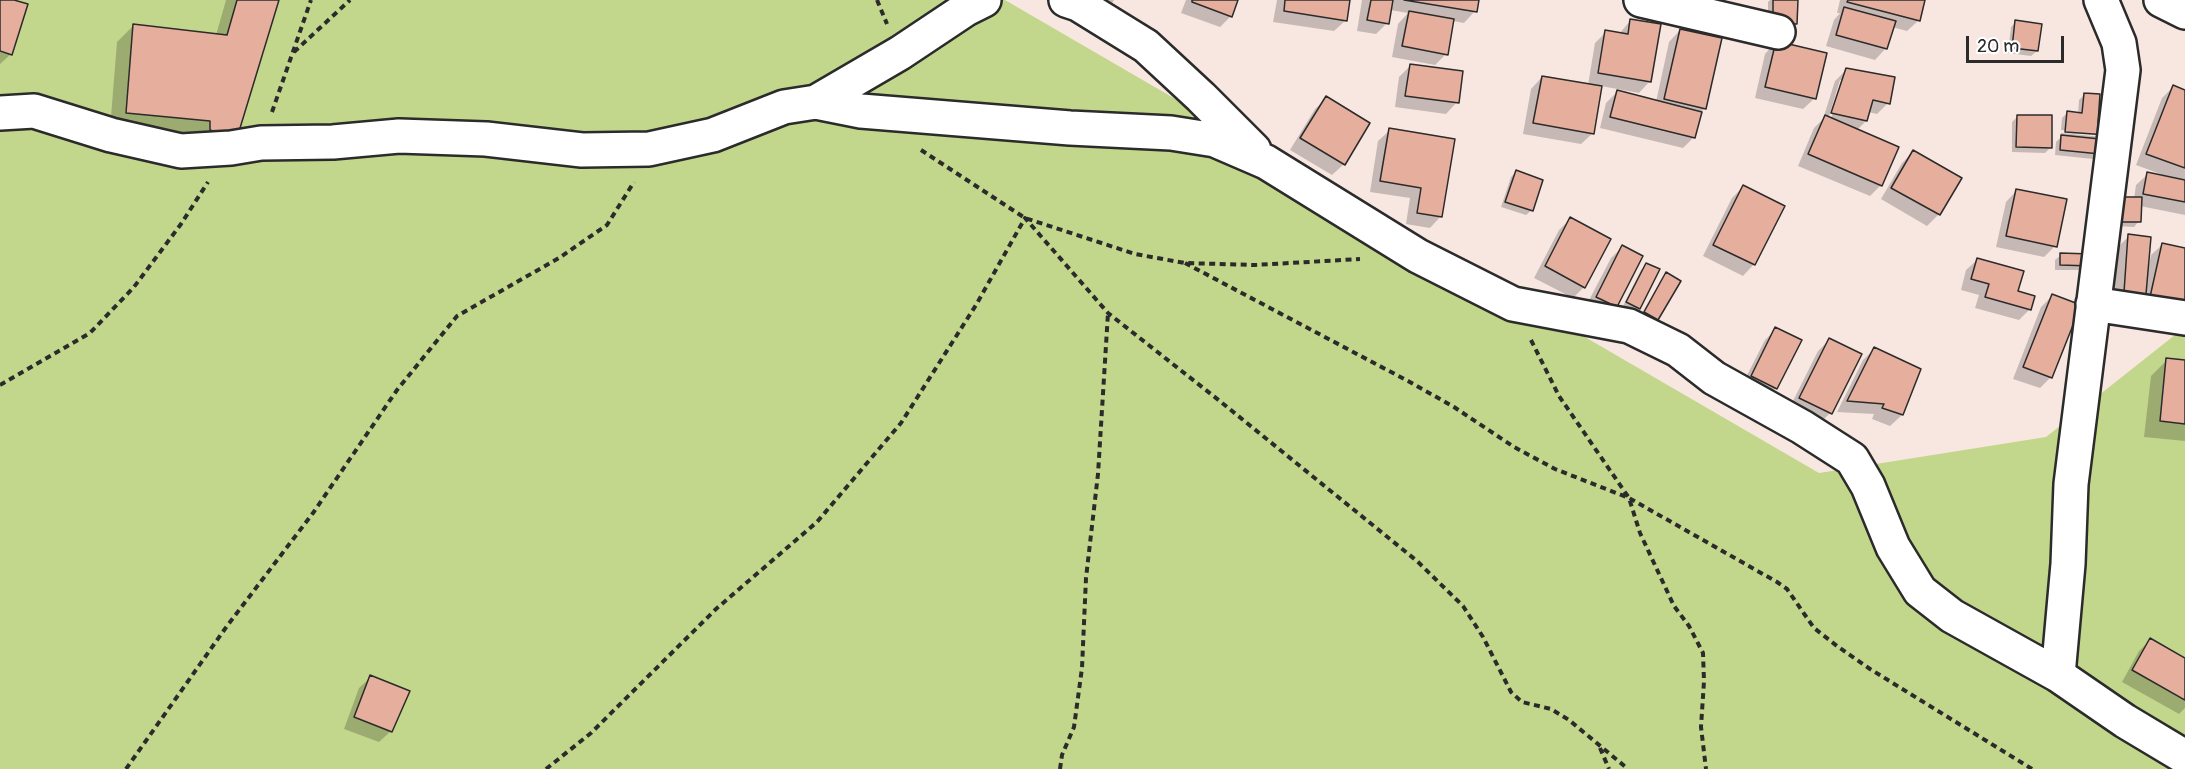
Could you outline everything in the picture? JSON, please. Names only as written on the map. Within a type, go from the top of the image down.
[{"type":"street","points":[[816,102],[984,0]]},
{"type":"street","points":[[1066,0],[1078,4],[1146,46],[1266,162]]},
{"type":"street","points":[[1641,0],[1778,32]]},
{"type":"street","points":[[2058,675],[2071,484],[2123,70],[2119,43],[2101,0]]},
{"type":"street","points":[[2161,0],[2185,12]]},
{"type":"street","points":[[0,113],[34,111],[111,135],[181,151],[399,136],[486,139],[582,150],[649,149],[713,135],[784,107],[816,102],[861,111],[1070,128],[1171,133],[1215,140],[1266,162],[1418,256],[1513,304],[1629,326],[1678,350],[1714,378],[1802,427],[1852,459],[1868,486],[1893,547],[1920,591],[1952,616],[2058,675],[2125,721],[2185,757]]},
{"type":"street","points":[[2093,304],[2185,318]]},
{"type":"path","points":[[0,385],[90,333],[134,287],[181,224],[246,146],[293,52],[311,0]]},
{"type":"path","points":[[293,52],[350,0]]},
{"type":"path","points":[[126,769],[227,626],[313,513],[397,390],[457,316],[559,258],[607,225],[639,175],[649,149]]},
{"type":"path","points":[[918,149],[1025,218],[1136,254],[1185,263],[1255,265],[1418,256]]},
{"type":"path","points":[[1025,218],[1108,313],[1417,561],[1463,606],[1483,637],[1511,692],[1522,702],[1551,709],[1569,720],[1628,769]]},
{"type":"path","points":[[546,769],[591,734],[716,609],[817,522],[901,423],[976,305],[1025,218]]},
{"type":"path","points":[[1185,263],[1454,407],[1514,447],[1555,469],[1629,498],[1777,582],[1787,589],[1814,628],[1837,646],[1870,669],[2032,769]]},
{"type":"path","points":[[1513,304],[1559,396],[1629,498],[1640,533],[1674,606],[1689,626],[1702,653],[1704,681],[1701,727],[1706,769]]},
{"type":"path","points":[[1060,769],[1062,755],[1074,727],[1082,668],[1086,578],[1098,474],[1108,313]]},
{"type":"path","points":[[1599,747],[1609,769]]},
{"type":"green space","points":[[0,0],[1005,0],[1819,473],[2046,437],[2185,327],[2185,769],[0,769]]},
{"type":"building","points":[[0,0],[14,0],[28,4],[12,55],[0,51]]},
{"type":"building","points":[[237,0],[279,0],[237,138],[210,130],[210,121],[126,113],[133,24],[227,35]]},
{"type":"building","points":[[1192,0],[1238,0],[1232,17],[1192,2]]},
{"type":"building","points":[[1285,0],[1350,0],[1347,21],[1284,11]]},
{"type":"building","points":[[1371,0],[1393,0],[1389,24],[1367,20]]},
{"type":"building","points":[[1404,0],[1479,0],[1477,12]]},
{"type":"building","points":[[1773,0],[1798,0],[1797,24],[1773,24]]},
{"type":"building","points":[[1848,0],[1925,0],[1920,21],[1847,2]]},
{"type":"building","points":[[1844,7],[1896,21],[1887,49],[1836,35]]},
{"type":"building","points":[[1409,11],[1454,19],[1448,55],[1402,46]]},
{"type":"building","points":[[1630,19],[1661,24],[1651,82],[1598,73],[1605,30],[1628,34]]},
{"type":"building","points":[[2015,20],[2042,24],[2038,51],[2012,48]]},
{"type":"building","points":[[1680,29],[1722,38],[1706,109],[1664,99]]},
{"type":"building","points":[[1776,41],[1827,53],[1816,99],[1765,87]]},
{"type":"building","points":[[1410,64],[1463,71],[1459,103],[1405,96]]},
{"type":"building","points":[[1846,68],[1895,77],[1890,104],[1873,100],[1867,121],[1831,113]]},
{"type":"building","points":[[1542,76],[1602,86],[1594,134],[1533,123]]},
{"type":"building","points":[[2173,85],[2185,90],[2185,168],[2146,154]]},
{"type":"building","points":[[1617,90],[1702,112],[1695,138],[1610,117]]},
{"type":"building","points":[[2084,93],[2100,94],[2098,123],[2109,123],[2107,135],[2065,132],[2067,111],[2082,113]]},
{"type":"building","points":[[1326,96],[1370,123],[1345,165],[1300,138]]},
{"type":"building","points":[[1825,115],[1899,147],[1882,186],[1808,154]]},
{"type":"building","points":[[2017,115],[2052,115],[2052,148],[2016,147]]},
{"type":"building","points":[[1389,128],[1455,139],[1442,217],[1417,213],[1421,188],[1380,181]]},
{"type":"building","points":[[2061,135],[2100,139],[2100,154],[2060,150]]},
{"type":"building","points":[[1913,150],[1962,178],[1940,215],[1891,188]]},
{"type":"building","points":[[1516,170],[1543,180],[1533,211],[1505,202]]},
{"type":"building","points":[[2147,172],[2185,180],[2185,202],[2143,194]]},
{"type":"building","points":[[1743,185],[1785,206],[1755,265],[1713,245]]},
{"type":"building","points":[[2016,189],[2067,199],[2057,247],[2006,236]]},
{"type":"building","points":[[2122,197],[2142,197],[2141,222],[2121,222]]},
{"type":"building","points":[[1570,217],[1611,239],[1585,288],[1545,266]]},
{"type":"building","points":[[2128,234],[2151,237],[2146,294],[2124,292]]},
{"type":"building","points":[[2162,243],[2185,248],[2185,314],[2148,306]]},
{"type":"building","points":[[1622,245],[1643,256],[1617,307],[1596,297]]},
{"type":"building","points":[[2060,253],[2091,254],[2091,266],[2060,265]]},
{"type":"building","points":[[1977,258],[2024,271],[2018,291],[2035,296],[2031,310],[1985,297],[1989,284],[1971,279]]},
{"type":"building","points":[[1646,263],[1660,269],[1640,309],[1626,302]]},
{"type":"building","points":[[1666,272],[1681,281],[1658,320],[1644,312]]},
{"type":"building","points":[[2052,294],[2081,305],[2052,378],[2023,367]]},
{"type":"building","points":[[1775,327],[1802,340],[1777,389],[1751,376]]},
{"type":"building","points":[[1829,338],[1862,354],[1832,414],[1799,398]]},
{"type":"building","points":[[1874,347],[1921,369],[1903,415],[1882,408],[1884,404],[1847,401]]},
{"type":"building","points":[[2166,358],[2185,360],[2185,424],[2160,421]]},
{"type":"building","points":[[2150,638],[2185,658],[2185,700],[2132,670]]},
{"type":"building","points":[[370,675],[410,691],[392,732],[354,717]]}]
